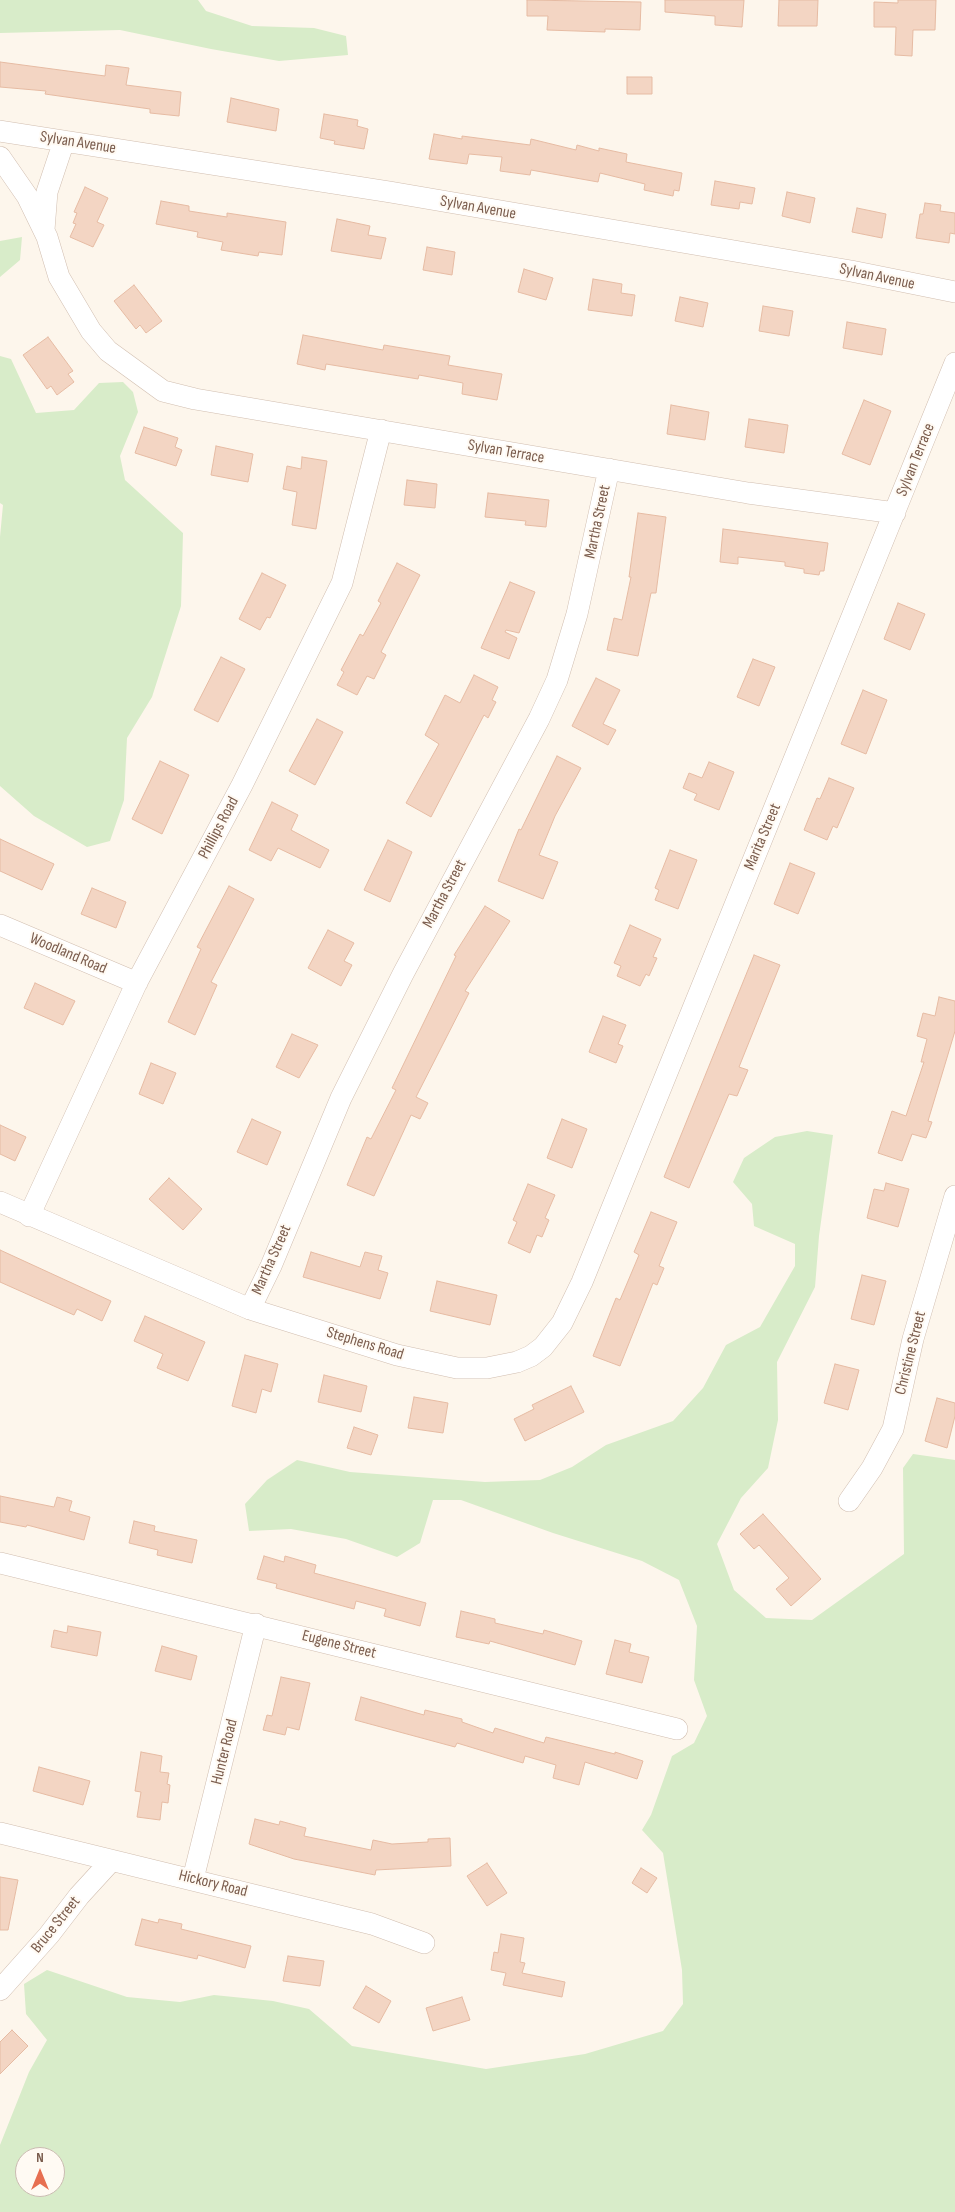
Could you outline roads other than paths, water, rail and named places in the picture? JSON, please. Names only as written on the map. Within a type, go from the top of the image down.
[{"type":"street","name":"Sylvan Avenue","points":[[0,131],[390,192],[851,271],[955,292]]},
{"type":"street","name":"Sylvan Terrace","points":[[44,230],[47,192],[64,141]]},
{"type":"street","name":"Sylvan Terrace","points":[[0,157],[27,196],[44,230],[59,277],[87,326],[108,351],[152,385],[174,395],[748,493],[895,513],[955,363]]},
{"type":"street","name":"Phillips Road","points":[[29,1216],[137,982],[242,785],[342,583],[381,430]]},
{"type":"street","name":"Martha Street","points":[[250,1309],[271,1266],[345,1090],[403,974],[535,726],[557,680],[577,614],[609,469]]},
{"type":"street","name":"Marita Street","points":[[631,1160],[895,513]]},
{"type":"street","name":"Woodland Road","points":[[0,925],[137,982]]},
{"type":"street","name":"Stephens Road","points":[[0,1202],[250,1309],[441,1366],[487,1368],[517,1362],[531,1356],[543,1347],[562,1323],[582,1282],[631,1160]]},
{"type":"street","name":"Christine Street","points":[[849,1501],[872,1468],[893,1429],[913,1339],[955,1196]]},
{"type":"street","name":"Eugene Street","points":[[0,1563],[677,1728]]},
{"type":"street","name":"Hunter Road","points":[[193,1879],[256,1624]]},
{"type":"street","name":"Hickory Road","points":[[0,1833],[372,1924],[424,1942]]},
{"type":"street","name":"Bruce Street","points":[[0,1990],[49,1935],[79,1896],[111,1860]]}]
